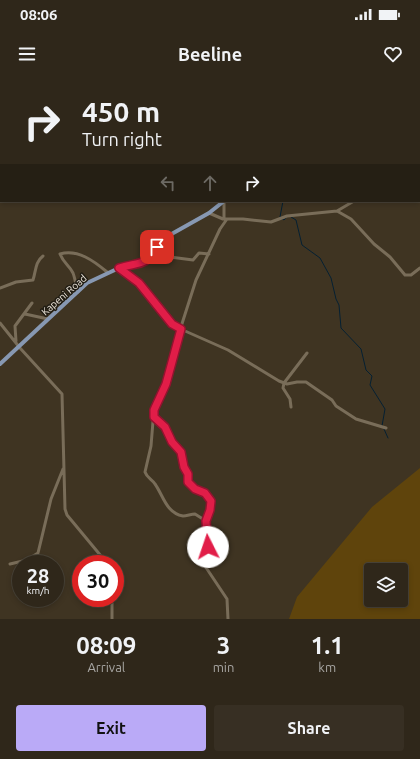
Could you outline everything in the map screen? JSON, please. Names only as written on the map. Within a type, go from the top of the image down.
[{"type":"main road","points":[[151,258],[157,247],[168,236],[209,213],[223,202]]},
{"type":"main road","name":"Kapeni Road","points":[[0,364],[17,344],[48,319],[87,283],[107,272],[146,262],[151,258]]},
{"type":"street","points":[[206,521],[195,514],[183,516],[171,510],[163,500],[155,483],[145,474],[154,410],[166,384],[196,280],[226,219],[224,202]]},
{"type":"street","points":[[209,213],[226,219],[243,218],[271,222],[287,216],[337,211],[352,202]]},
{"type":"street","points":[[337,211],[351,219],[374,244],[390,257],[405,275],[411,275],[420,268]]},
{"type":"street","points":[[78,292],[74,283],[74,274],[63,263],[60,254],[69,253],[87,257],[107,272]]},
{"type":"street","points":[[151,258],[170,257],[193,260],[199,253],[209,254]]},
{"type":"street","points":[[0,288],[16,282],[32,280],[35,267],[39,259],[43,256]]},
{"type":"street","points":[[119,268],[139,283],[172,324],[228,350],[268,376],[284,383],[306,382],[332,400],[336,406],[356,419],[386,428]]},
{"type":"street","points":[[5,327],[15,326],[32,303]]},
{"type":"street","points":[[25,314],[48,319]]},
{"type":"street","points":[[0,322],[17,344],[62,394],[65,429],[64,496],[67,515],[99,555]]},
{"type":"street","points":[[15,326],[17,344]]},
{"type":"street","points":[[291,407],[290,399],[283,388],[284,383],[307,353]]},
{"type":"street","points":[[154,417],[165,427],[172,442],[181,452],[184,467],[188,474],[188,482],[195,489],[208,496],[211,501],[210,510],[206,521],[208,552],[205,566],[227,599],[228,619]]},
{"type":"street","points":[[10,564],[27,560],[38,553],[51,499],[64,468]]},
{"type":"street","points":[[112,607],[112,619]]},
{"type":"shaded area","points":[[420,468],[420,619],[289,619],[297,597],[372,507]]},
{"type":"waterway","points":[[283,202],[280,217],[284,220],[287,217]]},
{"type":"waterway","points":[[291,217],[296,220],[302,245],[320,258],[331,278],[339,305],[341,328],[361,349],[366,370],[372,376],[370,385],[385,409],[382,426]]},
{"type":"waterway","points":[[384,429],[388,438]]},
{"type":"route","points":[[157,247],[152,256],[146,262],[130,264],[119,268],[134,278],[172,324],[181,329],[175,345],[166,384],[154,410],[154,417],[165,427],[172,442],[181,452],[190,485],[198,491],[205,493],[211,501],[208,518],[206,521],[208,547]]}]
